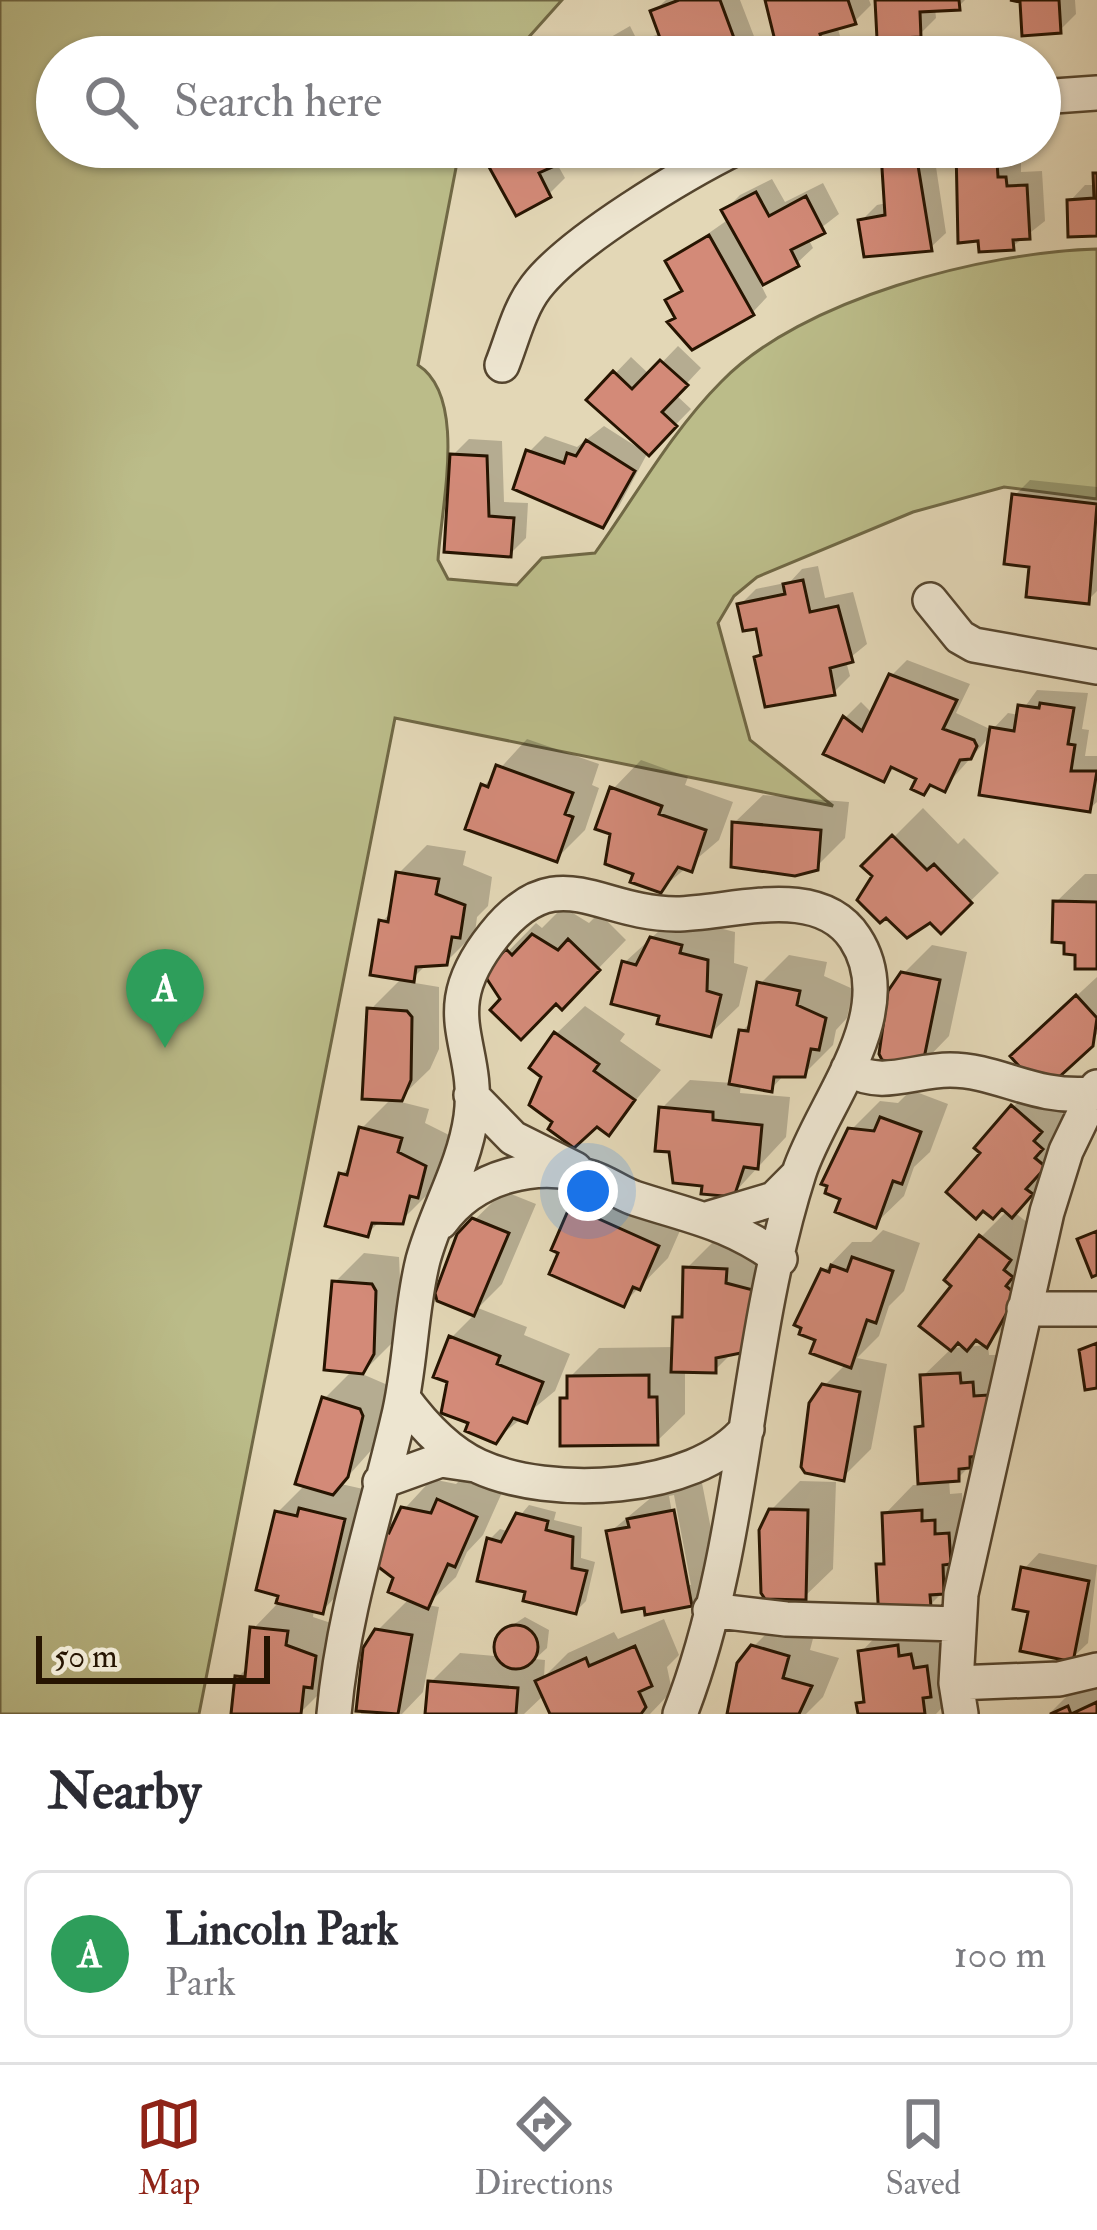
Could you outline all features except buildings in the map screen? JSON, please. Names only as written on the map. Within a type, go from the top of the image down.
[{"type":"street","points":[[1061,96],[1097,93]]},
{"type":"street","points":[[502,365],[526,304],[548,274],[695,168]]},
{"type":"street","points":[[930,600],[960,638],[974,645],[1097,667]]},
{"type":"street","points":[[334,1714],[353,1581],[403,1398],[429,1238],[464,1149],[471,1095],[460,1035],[461,1004],[471,972],[494,936],[525,903],[565,890],[667,914],[799,904],[841,921],[857,940],[868,968],[870,995],[848,1069],[798,1175],[710,1610],[680,1714]]},
{"type":"street","points":[[848,1069],[883,1081],[952,1070],[1040,1094],[1094,1090],[1047,1212],[1024,1309],[958,1624],[958,1699],[1097,1670]]},
{"type":"street","points":[[471,1095],[513,1138],[632,1197],[740,1230],[779,1259]]},
{"type":"street","points":[[429,1238],[450,1209],[499,1178],[528,1172],[590,1177]]},
{"type":"street","points":[[710,1218],[774,1199],[798,1175]]},
{"type":"street","points":[[1024,1309],[1097,1309]]},
{"type":"street","points":[[403,1398],[431,1432],[476,1466]]},
{"type":"street","points":[[380,1482],[441,1460],[533,1483],[594,1485],[670,1474],[732,1448],[747,1429]]},
{"type":"street","points":[[670,1474],[689,1481],[710,1499],[726,1533]]},
{"type":"street","points":[[710,1610],[786,1619],[958,1624]]},
{"type":"green space","points":[[0,0],[562,0],[530,36],[36,36],[36,168],[456,168],[418,365],[433,380],[443,401],[447,427],[438,560],[448,579],[517,585],[542,558],[595,553],[703,401],[755,353],[798,327],[845,304],[949,271],[1002,259],[1097,249],[1097,499],[1004,487],[913,512],[757,577],[734,596],[718,623],[750,740],[833,806],[395,718],[199,1714],[0,1714]]},
{"type":"place","name":"Lincoln Park","points":[[165,1048]]}]
